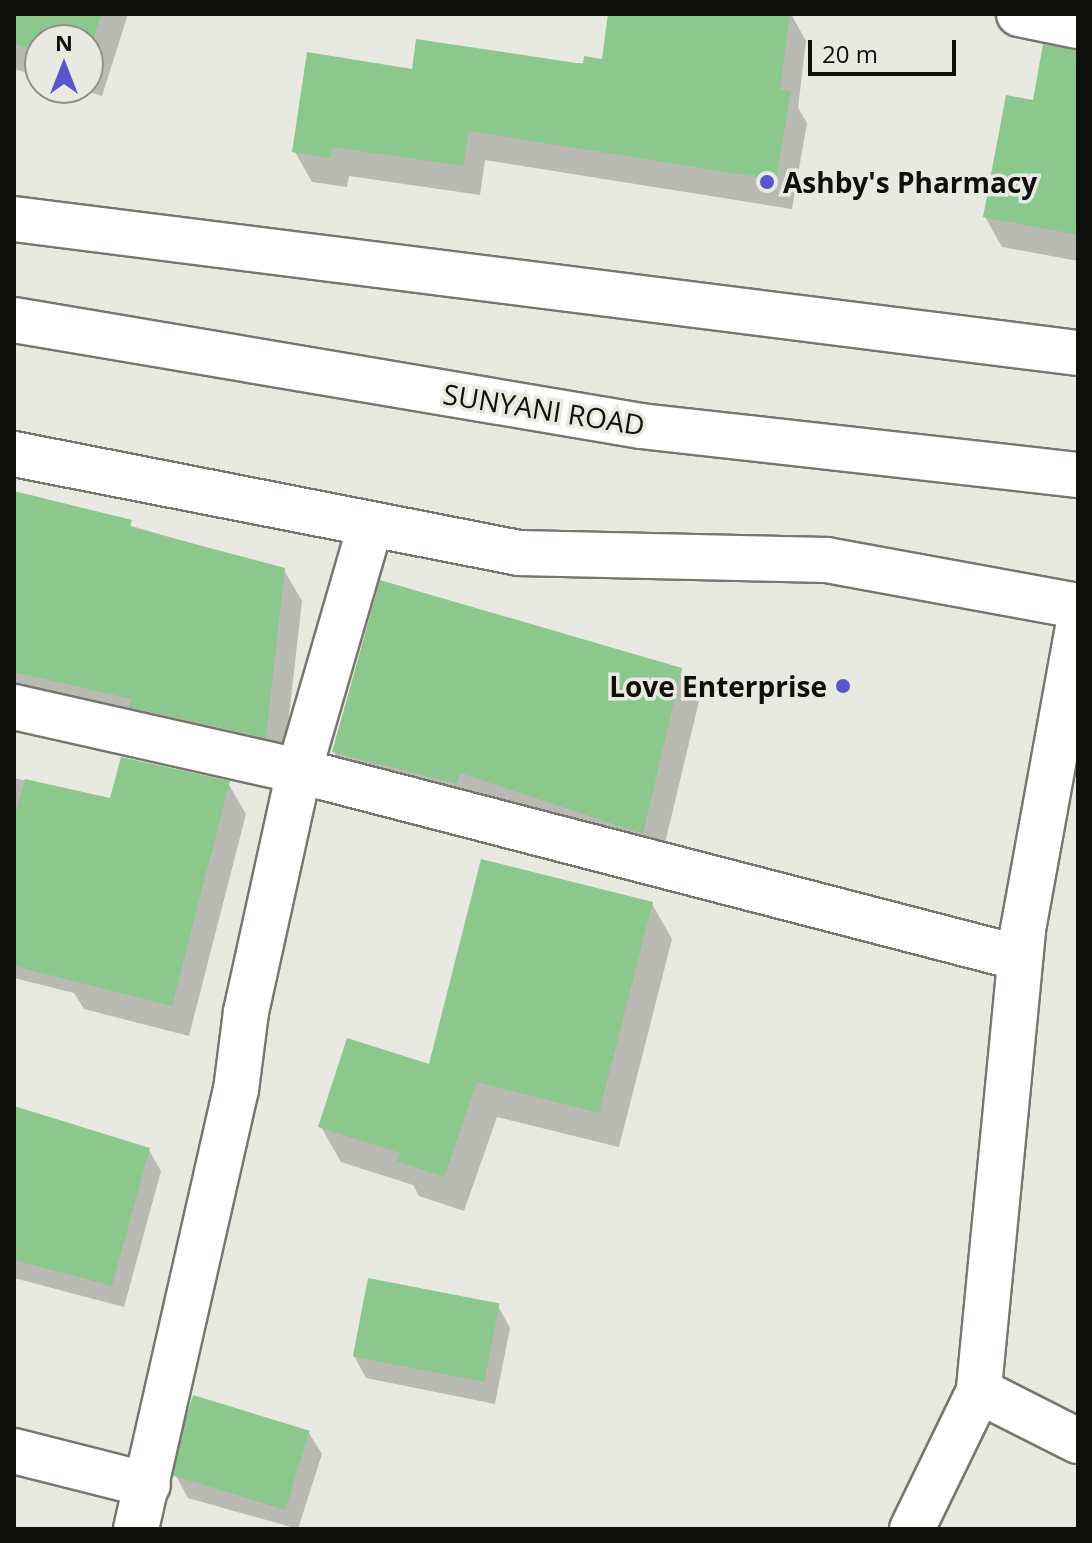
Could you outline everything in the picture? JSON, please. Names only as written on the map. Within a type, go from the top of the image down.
[{"type":"street","points":[[1019,14],[1078,26]]},
{"type":"street","points":[[14,219],[1078,353]]},
{"type":"street","name":"SUNYANI ROAD","points":[[14,320],[641,426],[1078,475]]},
{"type":"street","points":[[14,454],[519,553],[827,560],[1078,606]]},
{"type":"street","points":[[136,1529],[148,1485],[299,771],[370,526]]},
{"type":"street","points":[[912,1529],[979,1391],[1020,958],[1077,644]]},
{"type":"street","points":[[14,707],[299,771],[1020,958]]},
{"type":"street","points":[[979,1391],[1078,1441]]},
{"type":"street","points":[[14,1451],[148,1485]]},
{"type":"building","points":[[14,14],[101,14],[98,24],[24,24],[24,47],[14,44]]},
{"type":"building","points":[[608,14],[790,14],[780,89],[791,91],[776,180],[469,131],[463,166],[332,147],[331,158],[292,152],[307,52],[412,69],[416,39],[583,64],[584,56],[602,59]]},
{"type":"building","points":[[1043,44],[1078,50],[1078,235],[983,217],[1006,95],[1033,100]]},
{"type":"building","points":[[14,491],[132,520],[130,527],[285,568],[266,738],[129,707],[131,699],[14,672]]},
{"type":"building","points":[[380,580],[682,668],[643,834],[460,773],[457,784],[332,752]]},
{"type":"building","points":[[121,757],[230,781],[172,1006],[14,966],[14,820],[25,779],[110,798]]},
{"type":"building","points":[[481,859],[653,902],[599,1113],[477,1082],[444,1177],[397,1161],[400,1153],[318,1127],[347,1038],[429,1064]]},
{"type":"building","points":[[14,1106],[150,1148],[112,1286],[14,1260]]},
{"type":"building","points":[[368,1278],[500,1304],[484,1382],[353,1357]]},
{"type":"building","points":[[193,1395],[310,1431],[285,1510],[169,1474]]},
{"type":"place","name":"Ashby's Pharmacy","points":[[767,182]]},
{"type":"place","name":"Love Enterprise","points":[[843,686]]}]
